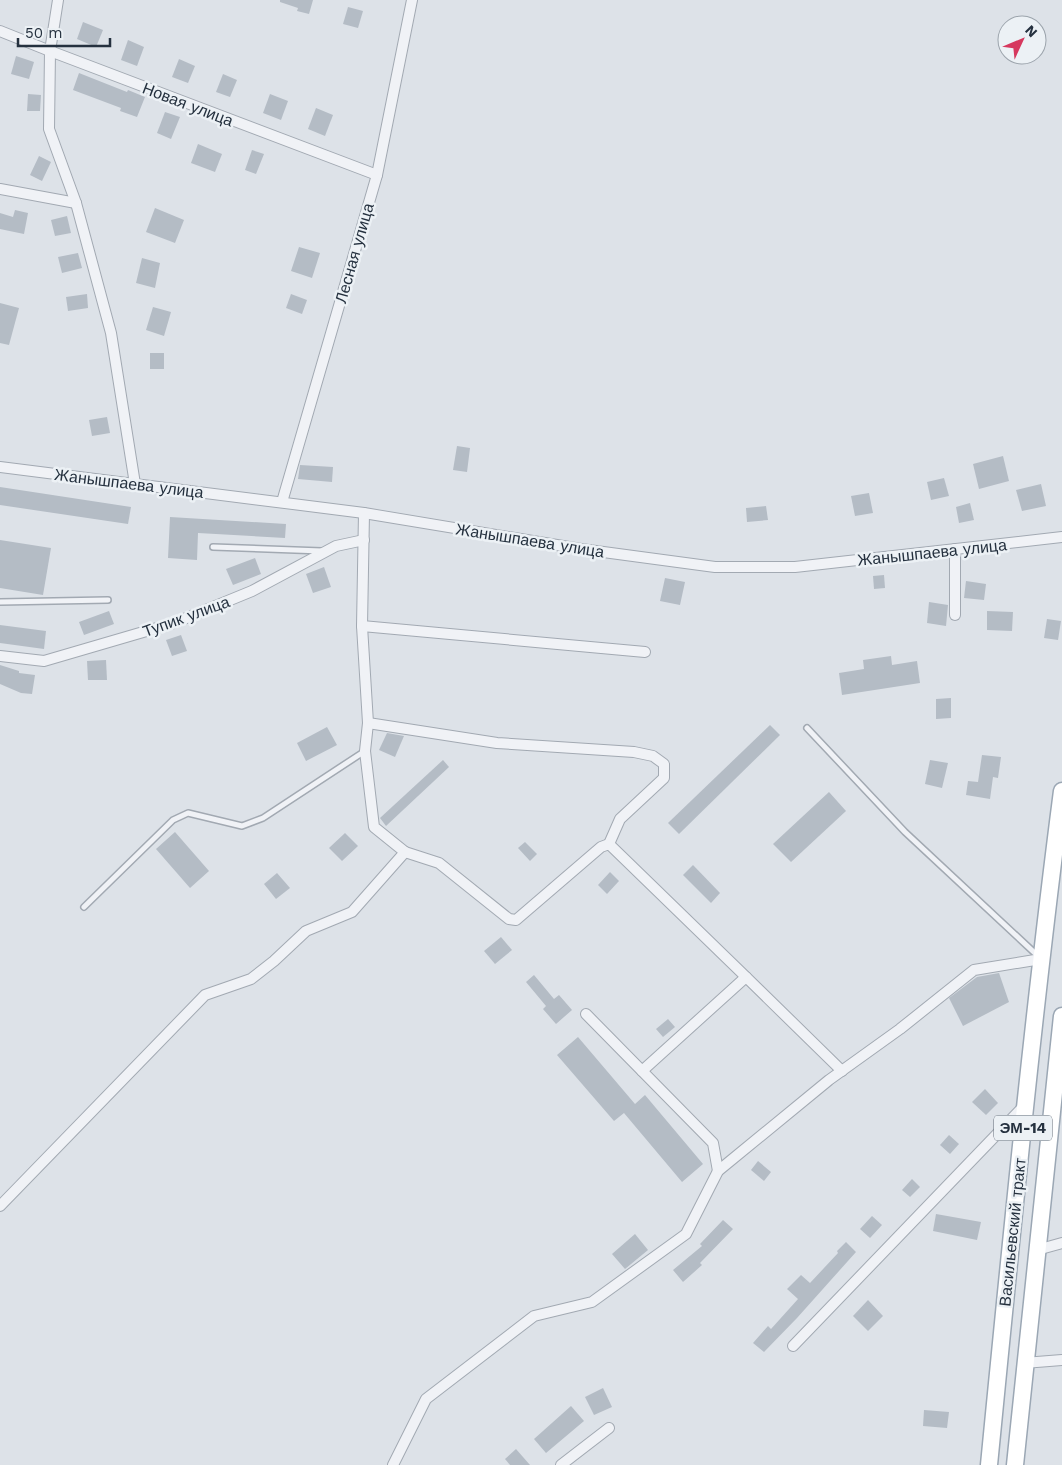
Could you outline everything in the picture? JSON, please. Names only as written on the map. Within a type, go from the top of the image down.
[{"type":"main road","name":"Васильевский тракт","points":[[989,1465],[1025,1104],[1041,959],[1058,848],[1062,799]]},
{"type":"main road","name":"Васильевский тракт","points":[[1014,1465],[1062,1016]]},
{"type":"street","points":[[58,0],[50,51],[49,129],[76,203],[111,333],[135,484]]},
{"type":"street","name":"Лесная улица","points":[[282,502],[377,175],[409,1]]},
{"type":"street","name":"Новая улица","points":[[0,31],[377,175]]},
{"type":"street","points":[[0,189],[76,203]]},
{"type":"street","name":"Жанышпаева улица","points":[[0,467],[364,512],[581,549],[716,567],[795,567],[1062,537]]},
{"type":"street","points":[[364,512],[362,626],[368,723],[365,751],[374,827],[406,852],[439,863],[509,919],[516,920],[601,848],[609,844],[620,819],[664,778],[664,764],[652,756],[634,752],[497,743],[368,723]]},
{"type":"street","name":"Тупик улица","points":[[0,656],[44,661],[174,623],[252,591],[336,546],[364,540]]},
{"type":"street","points":[[955,549],[956,615]]},
{"type":"street","points":[[362,626],[645,652]]},
{"type":"street","points":[[609,844],[842,1071]]},
{"type":"street","points":[[0,1206],[205,995],[251,979],[274,961],[306,931],[352,912],[406,852]]},
{"type":"street","points":[[394,1465],[426,1400],[534,1316],[592,1302],[686,1234],[718,1171],[842,1071],[974,970],[1041,959]]},
{"type":"street","points":[[642,1071],[746,977]]},
{"type":"street","points":[[586,1014],[713,1143],[718,1171]]},
{"type":"street","points":[[793,1346],[1025,1104]]},
{"type":"street","points":[[1037,1250],[1062,1243]]},
{"type":"street","points":[[1024,1363],[1062,1360]]},
{"type":"street","points":[[561,1465],[609,1428]]},
{"type":"lane","points":[[213,547],[327,551]]},
{"type":"lane","points":[[0,602],[108,600]]},
{"type":"lane","points":[[806,728],[905,832],[1041,959]]},
{"type":"lane","points":[[84,907],[173,820],[188,814],[242,826],[263,818],[365,751]]},
{"type":"building","points":[[280,0],[313,0],[309,14],[297,11],[298,8],[280,2]]},
{"type":"building","points":[[348,7],[363,11],[358,28],[343,24]]},
{"type":"building","points":[[83,22],[103,30],[96,47],[77,39]]},
{"type":"building","points":[[128,40],[144,47],[137,66],[121,60]]},
{"type":"building","points":[[16,56],[34,62],[29,79],[11,74]]},
{"type":"building","points":[[179,59],[195,66],[188,83],[172,77]]},
{"type":"building","points":[[79,73],[145,97],[137,117],[120,111],[121,108],[73,90]]},
{"type":"building","points":[[223,74],[237,80],[230,97],[216,92]]},
{"type":"building","points":[[28,94],[41,95],[40,111],[27,111]]},
{"type":"building","points":[[270,94],[288,101],[281,120],[263,113]]},
{"type":"building","points":[[316,108],[333,115],[325,136],[308,129]]},
{"type":"building","points":[[165,112],[180,117],[171,139],[157,133]]},
{"type":"building","points":[[198,144],[222,154],[215,172],[191,163]]},
{"type":"building","points":[[252,150],[264,154],[256,174],[245,170]]},
{"type":"building","points":[[39,156],[51,162],[42,181],[30,175]]},
{"type":"building","points":[[155,208],[184,220],[175,243],[146,232]]},
{"type":"building","points":[[15,210],[28,213],[24,234],[0,229],[0,213],[13,217]]},
{"type":"building","points":[[67,216],[71,233],[55,236],[51,220]]},
{"type":"building","points":[[299,247],[320,253],[312,278],[291,271]]},
{"type":"building","points":[[78,253],[82,268],[62,273],[58,257]]},
{"type":"building","points":[[142,258],[160,263],[155,288],[136,283]]},
{"type":"building","points":[[87,294],[88,308],[68,311],[66,297]]},
{"type":"building","points":[[291,294],[307,300],[302,314],[286,308]]},
{"type":"building","points":[[0,303],[19,308],[9,345],[0,343]]},
{"type":"building","points":[[153,307],[171,312],[164,336],[146,330]]},
{"type":"building","points":[[150,353],[164,353],[164,369],[150,369]]},
{"type":"building","points":[[107,417],[110,433],[92,436],[89,420]]},
{"type":"building","points":[[457,446],[470,448],[467,472],[453,470]]},
{"type":"building","points":[[1003,456],[1009,481],[979,489],[973,464]]},
{"type":"building","points":[[300,465],[333,467],[332,482],[298,479]]},
{"type":"building","points":[[944,478],[949,496],[931,500],[927,482]]},
{"type":"building","points":[[1041,484],[1046,506],[1022,511],[1016,490]]},
{"type":"building","points":[[0,487],[131,507],[128,524],[0,505]]},
{"type":"building","points":[[869,493],[873,513],[855,516],[851,496]]},
{"type":"building","points":[[970,503],[974,520],[959,523],[956,507]]},
{"type":"building","points":[[766,506],[768,520],[747,522],[746,508]]},
{"type":"building","points":[[170,517],[286,524],[285,538],[198,533],[197,560],[168,558]]},
{"type":"building","points":[[0,540],[51,548],[43,595],[0,588]]},
{"type":"building","points":[[255,558],[261,574],[233,585],[226,569]]},
{"type":"building","points":[[324,567],[331,587],[313,593],[306,574]]},
{"type":"building","points":[[884,575],[885,588],[874,589],[873,576]]},
{"type":"building","points":[[665,578],[685,582],[680,605],[660,601]]},
{"type":"building","points":[[966,581],[986,584],[984,600],[964,598]]},
{"type":"building","points":[[929,602],[948,605],[946,626],[927,623]]},
{"type":"building","points":[[109,611],[114,624],[84,635],[79,622]]},
{"type":"building","points":[[987,611],[1013,612],[1012,631],[987,630]]},
{"type":"building","points":[[1047,619],[1061,621],[1058,640],[1044,638]]},
{"type":"building","points":[[0,625],[46,631],[44,649],[0,643]]},
{"type":"building","points":[[181,635],[187,651],[172,656],[166,640]]},
{"type":"building","points":[[891,656],[892,665],[917,661],[920,683],[842,695],[839,673],[864,669],[863,660]]},
{"type":"building","points":[[106,660],[107,680],[88,680],[87,661]]},
{"type":"building","points":[[0,665],[19,671],[19,673],[35,675],[32,694],[21,693],[0,684]]},
{"type":"building","points":[[951,698],[951,718],[936,719],[936,699]]},
{"type":"building","points":[[770,725],[780,735],[679,834],[668,823]]},
{"type":"building","points":[[327,727],[337,745],[306,761],[297,743]]},
{"type":"building","points":[[387,733],[404,736],[395,757],[379,750]]},
{"type":"building","points":[[982,755],[1001,757],[998,778],[993,777],[990,799],[966,795],[968,781],[978,782]]},
{"type":"building","points":[[443,760],[449,767],[386,826],[380,818]]},
{"type":"building","points":[[930,760],[948,763],[942,788],[925,784]]},
{"type":"building","points":[[829,792],[846,811],[791,862],[773,844]]},
{"type":"building","points":[[175,832],[209,871],[190,888],[156,849]]},
{"type":"building","points":[[345,833],[358,846],[342,861],[329,848]]},
{"type":"building","points":[[525,842],[537,854],[530,861],[518,848]]},
{"type":"building","points":[[693,865],[720,893],[711,903],[683,875]]},
{"type":"building","points":[[610,872],[619,881],[607,894],[598,885]]},
{"type":"building","points":[[277,873],[290,888],[276,899],[264,884]]},
{"type":"building","points":[[501,937],[512,950],[495,964],[484,951]]},
{"type":"building","points":[[999,973],[1009,1002],[963,1026],[949,998],[977,977]]},
{"type":"building","points":[[534,975],[554,999],[559,995],[572,1010],[556,1024],[543,1009],[546,1006],[526,982]]},
{"type":"building","points":[[668,1019],[675,1027],[663,1037],[656,1029]]},
{"type":"building","points":[[578,1037],[635,1104],[645,1095],[703,1164],[682,1182],[624,1113],[614,1121],[557,1055]]},
{"type":"building","points":[[985,1089],[998,1103],[986,1115],[972,1102]]},
{"type":"building","points":[[949,1135],[959,1144],[950,1154],[940,1145]]},
{"type":"building","points":[[758,1161],[771,1172],[764,1181],[751,1170]]},
{"type":"building","points":[[912,1179],[920,1187],[910,1197],[902,1190]]},
{"type":"building","points":[[936,1214],[981,1222],[977,1240],[933,1231]]},
{"type":"building","points":[[872,1216],[882,1225],[870,1238],[860,1229]]},
{"type":"building","points":[[723,1220],[733,1229],[700,1263],[702,1265],[683,1282],[673,1270],[702,1246],[700,1244]]},
{"type":"building","points":[[635,1234],[648,1250],[625,1269],[612,1254]]},
{"type":"building","points":[[846,1242],[856,1252],[797,1318],[764,1352],[753,1343],[768,1326],[771,1329],[798,1299],[787,1289],[801,1275],[810,1283]]},
{"type":"building","points":[[868,1300],[883,1316],[868,1331],[853,1316]]},
{"type":"building","points":[[603,1388],[612,1407],[594,1415],[585,1397]]},
{"type":"building","points":[[571,1406],[584,1421],[546,1453],[534,1439]]},
{"type":"building","points":[[924,1410],[949,1412],[947,1428],[923,1426]]},
{"type":"building","points":[[516,1449],[530,1465],[510,1465],[505,1459]]}]
